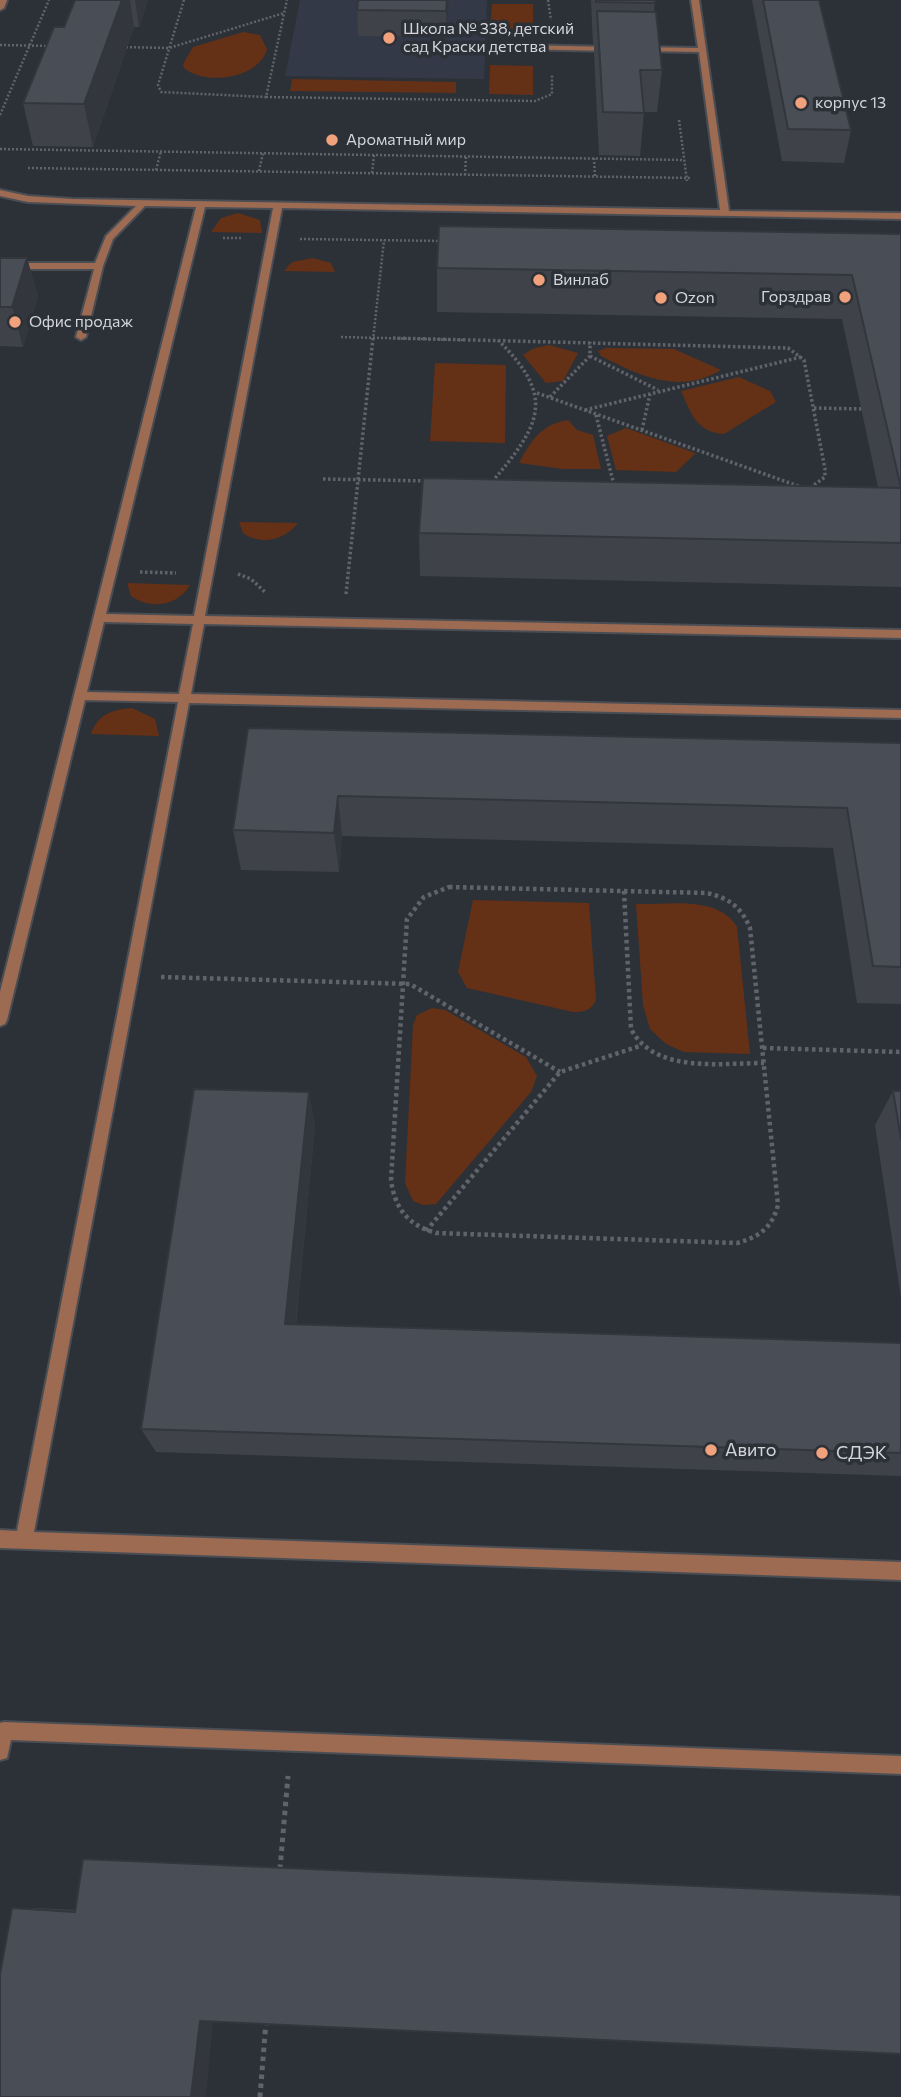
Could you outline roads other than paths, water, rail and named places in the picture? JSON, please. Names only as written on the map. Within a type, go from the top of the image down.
[{"type":"lane","points":[[0,8],[4,0]]},
{"type":"lane","points":[[695,0],[726,213]]},
{"type":"lane","points":[[518,47],[618,49]]},
{"type":"lane","points":[[631,49],[702,50]]},
{"type":"lane","points":[[0,193],[28,199],[143,203],[901,216]]},
{"type":"lane","points":[[81,337],[99,266],[110,238],[143,203]]},
{"type":"lane","points":[[0,1020],[201,204]]},
{"type":"lane","points":[[24,1540],[278,205]]},
{"type":"lane","points":[[0,266],[99,266]]},
{"type":"lane","points":[[99,618],[901,634]]},
{"type":"lane","points":[[80,696],[901,714]]},
{"type":"lane","points":[[0,1539],[901,1571]]},
{"type":"lane","points":[[0,1751],[4,1731],[901,1766]]},
{"type":"place","name":"Школа № 338, детский сад Краски детства","points":[[389,38]]},
{"type":"place","name":"корпус 13","points":[[801,103]]},
{"type":"place","name":"Ароматный мир","points":[[332,140]]},
{"type":"place","name":"Винлаб","points":[[539,280]]},
{"type":"place","name":"Горздрав","points":[[845,297]]},
{"type":"place","name":"Ozon","points":[[661,298]]},
{"type":"place","name":"Офис продаж","points":[[15,322]]},
{"type":"place","name":"Авито","points":[[711,1450]]},
{"type":"place","name":"СДЭК","points":[[822,1453]]}]
